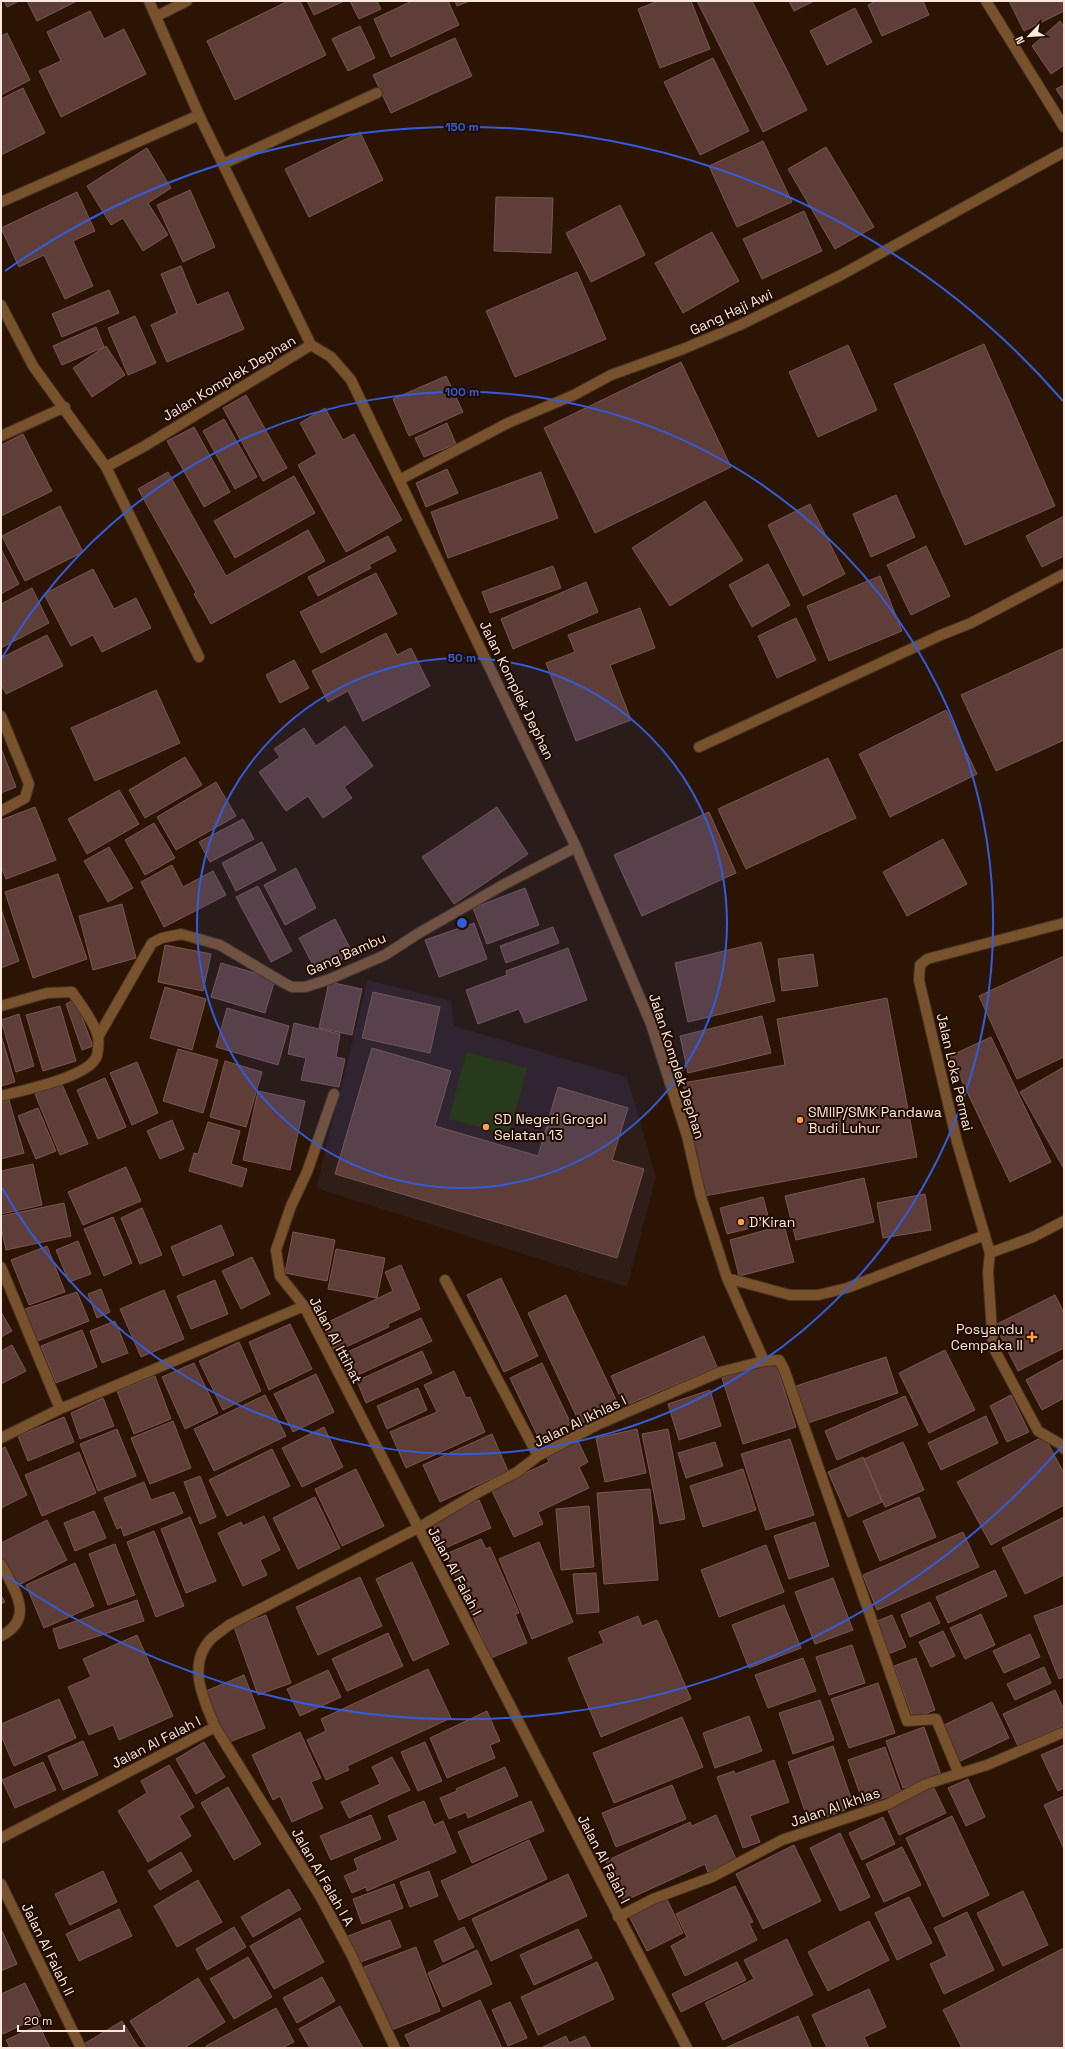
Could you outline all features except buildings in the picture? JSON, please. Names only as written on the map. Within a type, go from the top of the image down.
[{"type":"street","points":[[149,1],[157,16],[199,114],[311,345]]},
{"type":"street","points":[[157,16],[187,1]]},
{"type":"street","points":[[986,1],[1064,127]]},
{"type":"street","points":[[223,164],[377,93]]},
{"type":"street","points":[[1,202],[199,114]]},
{"type":"street","name":"Gang Haji Awi","points":[[401,479],[508,423],[574,395],[611,375],[683,349],[718,334],[841,275],[1064,152]]},
{"type":"street","points":[[1,305],[34,366],[65,407],[82,435],[106,467],[199,657]]},
{"type":"street","name":"Jalan Komplek Dephan","points":[[106,467],[143,447],[311,345],[332,358],[351,380],[401,479],[576,846],[651,1024],[687,1136],[701,1197],[727,1278],[764,1360]]},
{"type":"street","points":[[1,436],[65,407]]},
{"type":"street","points":[[699,747],[971,623],[1064,574]]},
{"type":"street","points":[[1,716],[29,784],[25,798],[1,811]]},
{"type":"street","name":"Gang Bambu","points":[[98,1037],[152,943],[162,938],[181,934],[220,945],[292,987],[305,987],[330,979],[385,955],[419,933],[503,885],[576,846]]},
{"type":"street","name":"Jalan Loka Permai","points":[[990,1253],[957,1142],[919,980],[920,965],[927,959],[1064,923]]},
{"type":"street","points":[[1,1006],[47,993],[72,992],[85,1010],[98,1037],[96,1057],[89,1066],[74,1075],[1,1096]]},
{"type":"street","name":"Jalan Al Ittihat","points":[[334,1094],[307,1172],[291,1206],[276,1250],[280,1276],[304,1306],[418,1528]]},
{"type":"street","points":[[1064,1221],[1033,1237],[990,1253],[988,1272],[993,1347],[1038,1431],[1062,1445],[1064,1449]]},
{"type":"street","points":[[727,1278],[790,1295],[818,1295],[848,1288],[985,1235]]},
{"type":"street","points":[[1,1267],[60,1409]]},
{"type":"street","points":[[445,1280],[538,1456]]},
{"type":"street","points":[[1,1438],[60,1409],[304,1306]]},
{"type":"street","points":[[764,1360],[779,1360],[784,1369],[907,1721],[936,1719],[959,1774]]},
{"type":"street","name":"Jalan Al Ikhlas I","points":[[418,1528],[478,1492],[517,1472],[538,1456],[597,1425],[720,1372],[764,1360]]},
{"type":"street","name":"Jalan Al Falah I","points":[[1,1838],[215,1727],[201,1693],[198,1677],[200,1658],[210,1639],[229,1626],[418,1528],[687,2048]]},
{"type":"street","points":[[1,1564],[21,1604],[20,1616],[17,1623],[10,1632],[1,1636]]},
{"type":"street","name":"Jalan Al Falah I A","points":[[215,1727],[320,1896],[350,1954],[395,2048]]},
{"type":"street","name":"Jalan Al Ikhlas","points":[[618,1917],[653,1899],[712,1877],[782,1840],[888,1804],[926,1784],[987,1765],[1064,1732]]},
{"type":"street","name":"Jalan Al Falah II","points":[[1,1884],[81,2048]]},
{"type":"shaded area","name":"SD Negeri Grogol Selatan 13","points":[[368,980],[451,1001],[454,1026],[627,1077],[656,1177],[627,1287],[316,1188]]},
{"type":"green space","points":[[466,1052],[527,1068],[509,1135],[449,1119]]},
{"type":"place","name":"SMIIP/SMK Pandawa Budi Luhur","points":[[800,1120]]},
{"type":"place","name":"SD Negeri Grogol Selatan 13","points":[[486,1127]]},
{"type":"place","name":"D'Kiran","points":[[741,1222]]},
{"type":"place","name":"Posyandu Cempaka II","points":[[1032,1337]]}]
